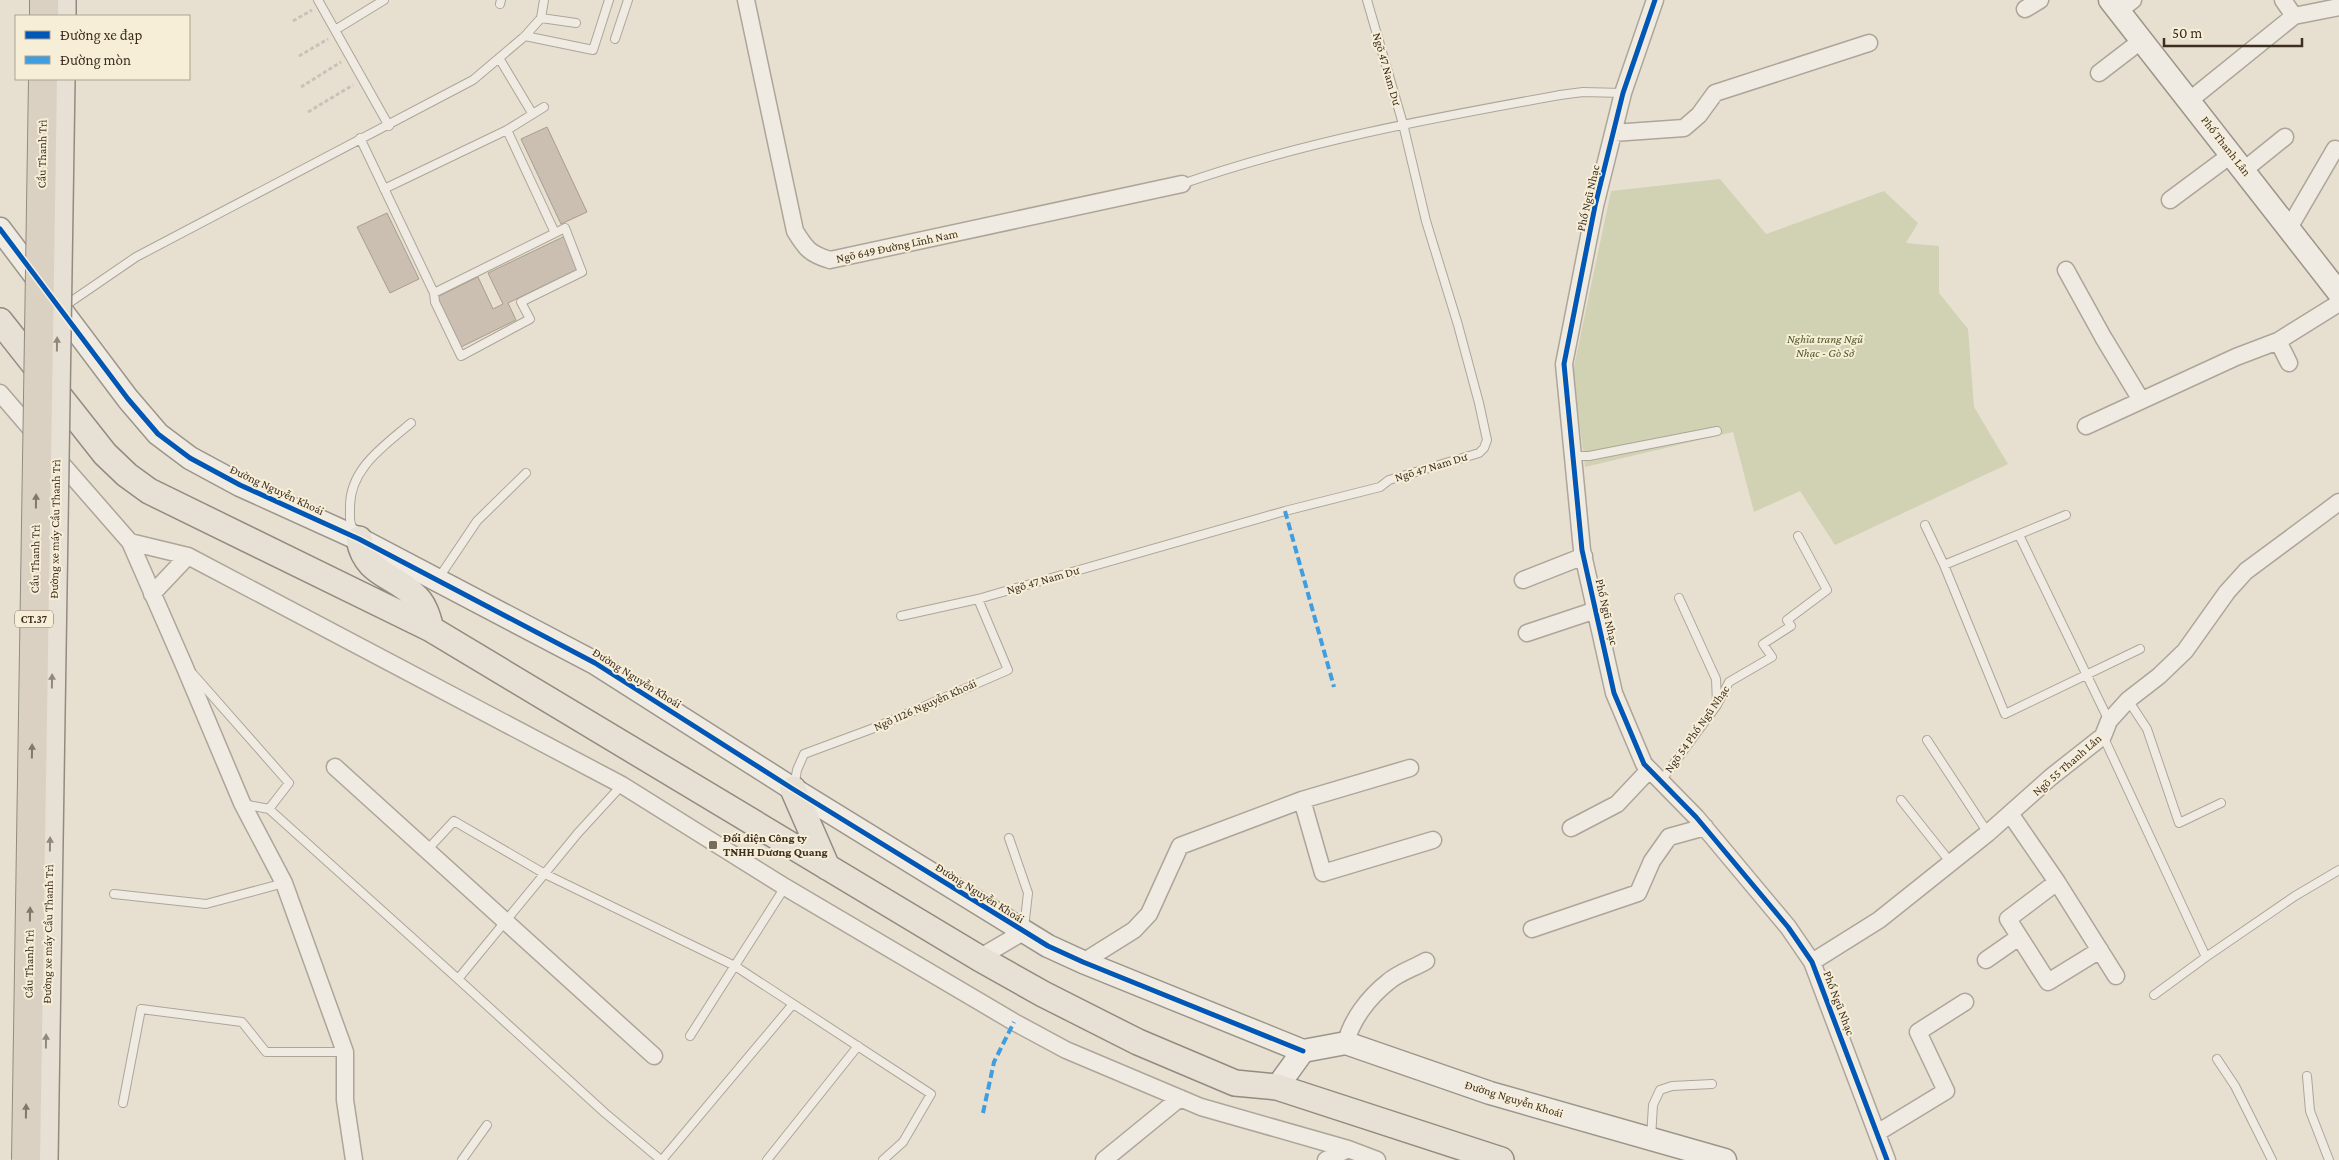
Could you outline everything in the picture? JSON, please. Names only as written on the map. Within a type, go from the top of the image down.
[{"type":"highway","points":[[44,0],[44,15]]},
{"type":"highway","name":"Cầu Thanh Trì","points":[[26,1160],[43,80]]},
{"type":"main road","points":[[63,0],[63,15]]},
{"type":"main road","name":"Đường xe máy Cầu Thanh Trì","points":[[45,1160],[62,80]]},
{"type":"main road","points":[[0,321],[105,454],[127,475],[149,491],[431,629],[979,958],[1043,994],[1138,1042],[1235,1083],[1277,1087],[1501,1160]]},
{"type":"main road","points":[[359,539],[362,553],[369,564],[415,595],[426,612],[431,629]]},
{"type":"main road","points":[[793,789],[827,867]]},
{"type":"street","name":"Ngõ 649 Đường Lĩnh Nam","points":[[746,0],[795,231],[810,252],[818,256],[830,260],[1182,184]]},
{"type":"street","name":"Phố Ngũ Nhạc","points":[[1655,0],[1623,93],[1589,234],[1564,364],[1584,556],[1614,693],[1644,764],[1705,827],[1788,927],[1812,962],[1888,1160]]},
{"type":"street","points":[[2025,9],[2040,0]]},
{"type":"street","points":[[2283,0],[2294,16]]},
{"type":"street","name":"Phố Thanh Lân","points":[[2121,4],[2142,40],[2338,293]]},
{"type":"street","points":[[2190,100],[2294,16],[2339,7]]},
{"type":"street","points":[[2098,74],[2142,40]]},
{"type":"street","points":[[1614,133],[1684,128],[1699,115],[1716,93],[1869,43]]},
{"type":"street","points":[[2170,200],[2285,137]]},
{"type":"street","points":[[2289,228],[2335,149]]},
{"type":"street","name":"Đường Nguyễn Khoái","points":[[0,229],[128,399],[158,434],[190,458],[240,485],[359,539],[595,663],[1023,932],[1083,962],[1303,1052]]},
{"type":"street","points":[[2066,270],[2141,400]]},
{"type":"street","points":[[2086,426],[2141,400],[2278,341],[2338,293]]},
{"type":"street","points":[[2278,341],[2289,363]]},
{"type":"street","points":[[0,393],[130,542],[184,663],[242,803],[284,883],[346,1052],[345,1100],[354,1160]]},
{"type":"street","name":"Ngõ 55 Thanh Lân","points":[[1812,962],[1879,920],[2011,815],[2051,777],[2103,736],[2109,721],[2128,700],[2159,676],[2185,651],[2227,592],[2246,571],[2339,502]]},
{"type":"street","points":[[130,542],[188,556],[622,784],[785,887],[1014,1022],[1066,1050],[1201,1107],[1348,1149],[1377,1160]]},
{"type":"street","points":[[152,594],[188,556]]},
{"type":"street","points":[[1523,580],[1584,556]]},
{"type":"street","points":[[1527,633],[1596,610]]},
{"type":"street","points":[[334,767],[428,849],[505,922],[654,1056]]},
{"type":"street","points":[[1083,962],[1134,930],[1149,914],[1180,846],[1302,800],[1410,768]]},
{"type":"street","points":[[1570,828],[1617,804],[1655,775]]},
{"type":"street","points":[[1302,800],[1323,873],[1433,840]]},
{"type":"street","points":[[2011,815],[2057,882],[2116,976]]},
{"type":"street","points":[[1532,929],[1638,893],[1652,861],[1669,837],[1705,827]]},
{"type":"street","points":[[2057,882],[2008,919],[2019,937],[2048,982],[2100,950]]},
{"type":"street","points":[[979,958],[1023,932]]},
{"type":"street","points":[[1986,960],[2019,937]]},
{"type":"street","points":[[1277,1087],[1303,1052],[1346,1043],[1349,1030],[1358,1015],[1389,981],[1426,961]]},
{"type":"street","points":[[1877,1133],[1946,1091],[1918,1032],[1965,1002]]},
{"type":"street","name":"Đường Nguyễn Khoái","points":[[1346,1043],[1490,1094],[1725,1160]]},
{"type":"street","points":[[1104,1160],[1180,1098]]},
{"type":"street","points":[[1326,1160],[1348,1149]]},
{"type":"lane","points":[[336,32],[384,0]]},
{"type":"lane","points":[[61,310],[64,305],[136,257],[360,138],[389,126],[473,80],[525,36],[541,18],[544,0]]},
{"type":"lane","points":[[525,36],[593,50],[609,0]]},
{"type":"lane","points":[[615,39],[628,0]]},
{"type":"lane","name":"Ngõ 47 Nam Dư","points":[[901,616],[978,598],[1285,511],[1380,487],[1389,480],[1479,453],[1484,448],[1487,440],[1479,402],[1426,221],[1403,124],[1367,0]]},
{"type":"lane","points":[[320,2],[389,126]]},
{"type":"lane","points":[[541,18],[576,23]]},
{"type":"lane","points":[[499,58],[532,113]]},
{"type":"lane","points":[[1182,184],[1245,162],[1403,124],[1560,95],[1583,92],[1623,93]]},
{"type":"lane","points":[[384,189],[508,130],[544,107]]},
{"type":"lane","points":[[508,130],[555,233]]},
{"type":"lane","points":[[360,138],[434,293],[435,302],[461,356],[530,319],[521,302],[582,272],[565,228],[434,293]]},
{"type":"lane","points":[[359,539],[350,524],[350,503],[353,484],[368,461],[411,423]]},
{"type":"lane","points":[[1573,456],[1589,456],[1717,431]]},
{"type":"lane","points":[[437,580],[477,522],[526,472]]},
{"type":"lane","points":[[1944,565],[2066,516]]},
{"type":"lane","points":[[1924,525],[1944,565],[2005,714],[2140,650]]},
{"type":"lane","points":[[2019,535],[2109,721]]},
{"type":"lane","name":"Ngõ 54 Phố Ngũ Nhạc","points":[[1655,775],[1717,705],[1730,682],[1772,657],[1763,644],[1791,626],[1787,620],[1827,590],[1798,536]]},
{"type":"lane","name":"Ngõ 1126 Nguyễn Khoái","points":[[793,789],[797,770],[804,754],[874,728],[1008,670],[978,598]]},
{"type":"lane","points":[[1679,598],[1716,679],[1717,705]]},
{"type":"lane","points":[[184,663],[289,783],[269,809]]},
{"type":"lane","points":[[2128,700],[2147,729],[2179,823],[2221,803]]},
{"type":"lane","points":[[2103,736],[2206,957]]},
{"type":"lane","points":[[1927,740],[1988,833]]},
{"type":"lane","points":[[458,980],[622,784]]},
{"type":"lane","points":[[1900,800],[1951,863]]},
{"type":"lane","points":[[242,803],[269,809],[606,1113],[661,1160],[793,1004]]},
{"type":"lane","points":[[428,849],[454,821],[545,874],[735,966],[931,1094],[903,1142],[883,1160]]},
{"type":"lane","points":[[1009,838],[1028,894],[1023,932]]},
{"type":"lane","points":[[2154,995],[2295,896],[2339,870]]},
{"type":"lane","points":[[114,894],[206,904],[284,883]]},
{"type":"lane","points":[[690,1036],[785,887]]},
{"type":"lane","points":[[123,1103],[141,1009],[242,1022],[266,1052],[346,1052]]},
{"type":"lane","points":[[767,1160],[858,1046]]},
{"type":"lane","points":[[2216,1059],[2235,1086],[2272,1160]]},
{"type":"lane","points":[[2307,1076],[2310,1111],[2329,1160]]},
{"type":"lane","points":[[1651,1138],[1653,1105],[1660,1090],[1672,1086],[1712,1084]]},
{"type":"lane","points":[[462,1160],[487,1125]]},
{"type":"path","points":[[293,22],[320,2]]},
{"type":"path","points":[[299,56],[336,32]]},
{"type":"path","points":[[300,86],[350,56]]},
{"type":"path","points":[[308,112],[362,79]]},
{"type":"green space","name":"Nghĩa trang Ngũ Nhạc - Gò Sở","points":[[1720,179],[1766,234],[1884,191],[1918,223],[1906,243],[1939,246],[1939,293],[1968,329],[1974,407],[2008,464],[1835,545],[1800,491],[1754,512],[1733,432],[1585,467],[1573,371],[1611,191]]},
{"type":"building","points":[[547,127],[587,212],[561,224],[521,139]]},
{"type":"building","points":[[387,213],[419,279],[390,293],[357,227]]},
{"type":"building","points":[[565,236],[580,268],[508,303],[516,320],[461,347],[437,297],[478,277],[493,309],[503,304],[488,273]]},
{"type":"marked path","points":[[1285,511],[1334,687]]},
{"type":"marked path","points":[[983,1113],[994,1062],[1014,1022]]},
{"type":"cycle path","points":[[1655,0],[1623,93],[1595,206],[1564,364],[1582,550],[1614,693],[1644,764],[1696,817],[1788,927],[1812,962],[1887,1160]]},
{"type":"cycle path","points":[[0,229],[128,399],[158,434],[190,458],[240,485],[359,539],[595,663],[793,789],[1048,946],[1303,1051]]},
{"type":"place","name":"Đối diện Công ty TNHH Dương Quang","points":[[713,845]]}]
